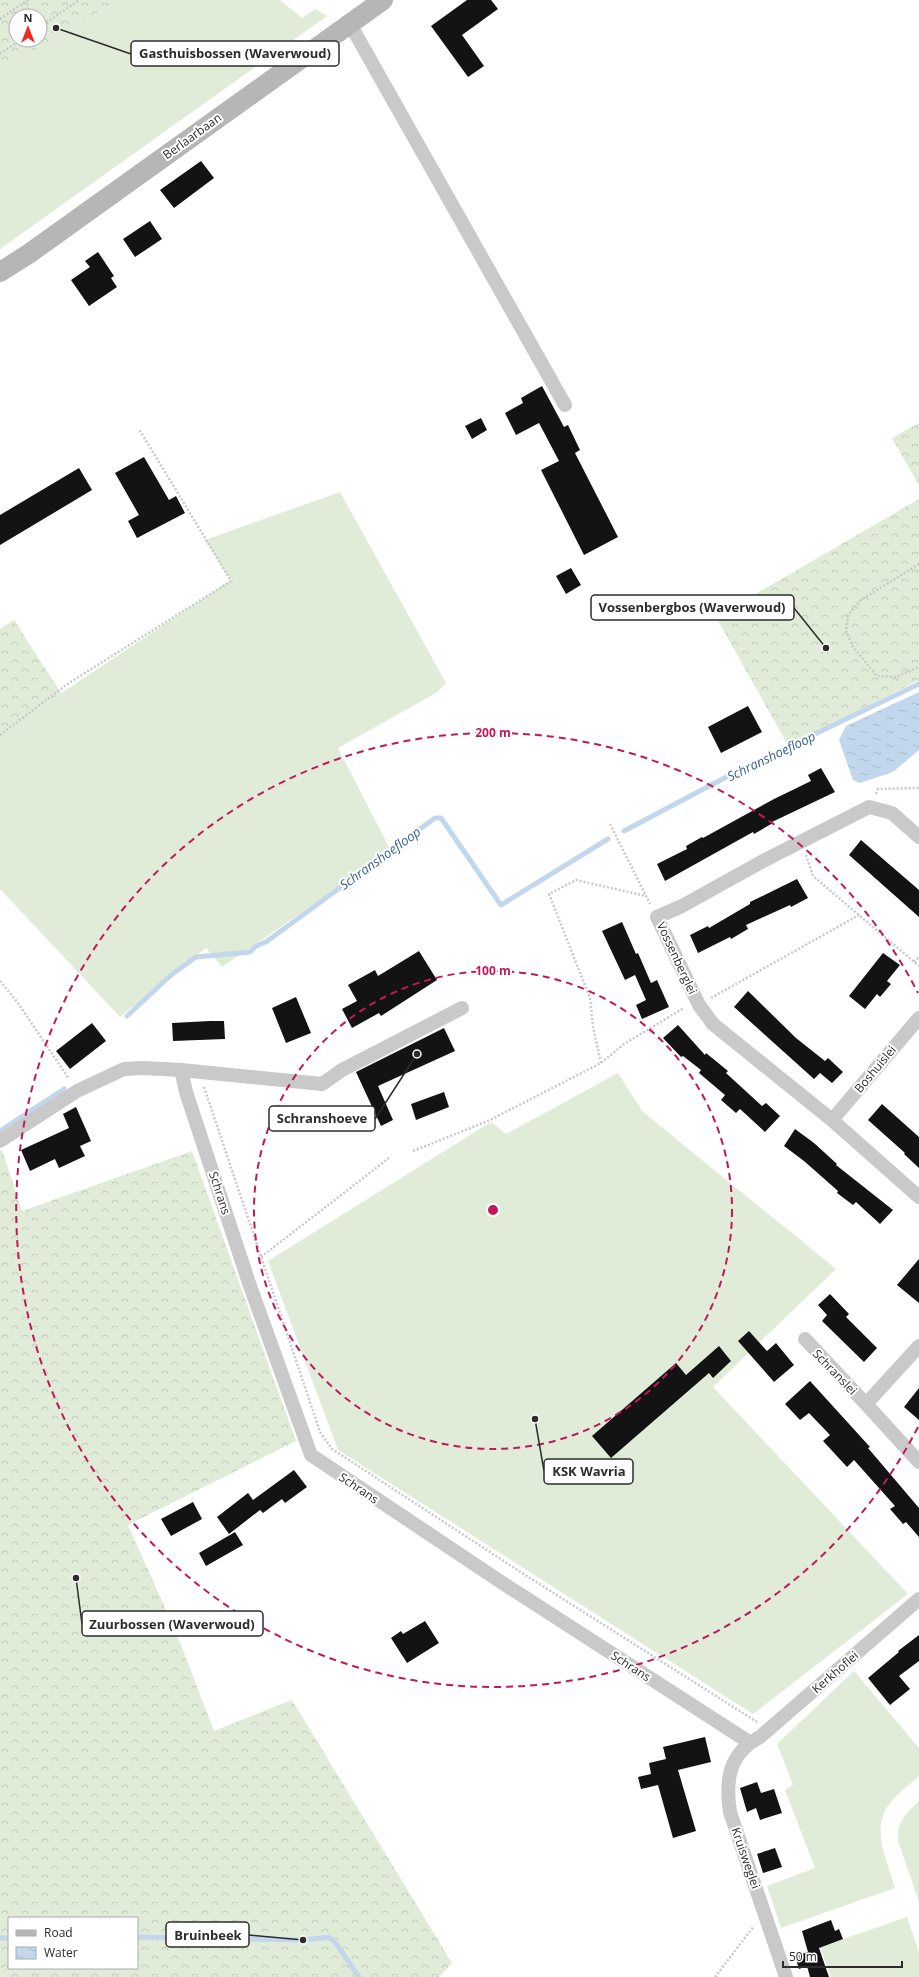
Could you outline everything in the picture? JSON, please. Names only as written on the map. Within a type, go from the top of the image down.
[{"type":"street","name":"Berlaarbaan","points":[[0,272],[30,253],[383,0]]},
{"type":"street","points":[[350,24],[565,405]]},
{"type":"street","points":[[869,807],[892,813],[919,837]]},
{"type":"street","name":"Vossenberglei","points":[[869,807],[682,906],[657,917],[699,1005],[714,1024],[832,1120],[919,1197]]},
{"type":"street","points":[[0,1141],[77,1091],[124,1069],[143,1068],[199,1071],[322,1084],[342,1070],[462,1008]]},
{"type":"street","name":"Boshuislei","points":[[832,1120],[919,1018]]},
{"type":"street","name":"Schrans","points":[[181,1070],[186,1092],[249,1283],[311,1455],[501,1582],[750,1742]]},
{"type":"street","name":"Schranslei","points":[[804,1339],[919,1462]]},
{"type":"street","name":"Schranslei","points":[[866,1404],[919,1346]]},
{"type":"street","name":"Kerkhoflei","points":[[750,1742],[769,1730],[919,1599]]},
{"type":"street","name":"Kruisweglei","points":[[750,1742],[736,1757],[730,1772],[726,1793],[730,1812],[786,1977]]},
{"type":"path","points":[[0,19],[28,0]]},
{"type":"path","points":[[48,22],[80,0]]},
{"type":"path","points":[[0,54],[9,48]]},
{"type":"path","points":[[0,735],[69,683],[231,581],[139,429]]},
{"type":"path","points":[[919,564],[861,600],[848,615],[846,630],[852,647],[877,676],[896,677],[919,667]]},
{"type":"path","points":[[869,807],[878,789],[919,788]]},
{"type":"path","points":[[610,824],[657,917]]},
{"type":"path","points":[[801,842],[813,876],[919,966]]},
{"type":"path","points":[[601,1062],[593,1028],[590,998],[549,894],[576,880],[646,896]]},
{"type":"path","points":[[413,1151],[488,1121],[601,1062],[624,1044],[685,1008],[699,1005],[859,915]]},
{"type":"path","points":[[914,962],[919,957]]},
{"type":"path","points":[[0,981],[18,1003],[77,1091]]},
{"type":"path","points":[[199,1071],[320,1432],[332,1449],[522,1573],[769,1730]]},
{"type":"path","points":[[261,1257],[389,1158]]},
{"type":"path","points":[[715,1977],[764,1913]]},
{"type":"green space","points":[[0,0],[121,0],[48,42],[48,8],[8,8],[8,48],[38,48],[0,71]]},
{"type":"green space","points":[[121,0],[280,0],[302,18],[315,9],[327,16],[0,249],[0,71],[38,48],[48,48],[48,42]]},
{"type":"green space","points":[[919,423],[919,485],[892,438]]},
{"type":"green space","points":[[340,492],[446,683],[436,693],[338,748],[391,851],[222,967],[206,948],[120,1017],[0,889],[0,734],[231,580],[205,540]]},
{"type":"green space","points":[[919,499],[919,680],[789,747],[716,617]]},
{"type":"green space","points":[[14,620],[61,693],[0,734],[0,629]]},
{"type":"green space","points":[[618,1073],[643,1112],[836,1269],[713,1387],[908,1594],[753,1714],[338,1450],[268,1261],[491,1122],[506,1134]]},
{"type":"green space","points":[[2,1150],[22,1211],[192,1151],[296,1441],[128,1525],[176,1632],[214,1731],[292,1700],[452,1963],[439,1977],[0,1977],[0,1151]]},
{"type":"green space","points":[[854,1671],[919,1748],[919,1776],[890,1803],[884,1813],[881,1823],[882,1844],[895,1888],[781,1928],[767,1886],[815,1868],[785,1790],[793,1785],[777,1744]]},
{"type":"green space","points":[[919,1801],[919,1902],[898,1841],[898,1835],[900,1824],[903,1819]]},
{"type":"green space","points":[[907,1917],[919,1952],[919,1977],[831,1977],[820,1947]]},
{"type":"water","points":[[919,692],[919,750],[893,772],[860,783],[853,780],[839,740],[846,726]]},
{"type":"building","points":[[467,0],[491,0],[498,9],[462,35],[484,66],[468,77],[431,26]]},
{"type":"building","points":[[201,161],[214,178],[174,208],[160,190]]},
{"type":"building","points":[[150,221],[162,239],[135,257],[123,239]]},
{"type":"building","points":[[98,252],[114,276],[111,278],[117,287],[89,306],[71,280],[90,267],[85,261]]},
{"type":"building","points":[[542,386],[564,427],[568,425],[580,450],[575,453],[618,537],[584,555],[541,470],[559,461],[539,423],[516,435],[505,413],[523,403],[521,398]]},
{"type":"building","points":[[481,418],[487,430],[472,439],[465,426]]},
{"type":"building","points":[[144,457],[169,500],[176,496],[185,513],[137,538],[128,521],[139,515],[115,473]]},
{"type":"building","points":[[79,468],[92,490],[0,545],[0,515]]},
{"type":"building","points":[[571,568],[581,585],[566,594],[556,576]]},
{"type":"building","points":[[748,706],[762,732],[721,753],[708,727]]},
{"type":"building","points":[[821,768],[835,792],[772,822],[773,823],[754,834],[753,832],[665,881],[657,864],[687,849],[686,846],[702,837],[703,838],[774,799],[811,781],[808,775]]},
{"type":"building","points":[[861,840],[919,890],[919,917],[849,855]]},
{"type":"building","points":[[797,879],[808,898],[791,907],[790,905],[746,925],[748,929],[731,939],[730,937],[698,953],[690,935],[708,926],[709,928],[750,904],[750,902]]},
{"type":"building","points":[[622,922],[651,983],[657,980],[669,1007],[642,1019],[636,1005],[646,1000],[635,975],[625,980],[602,931]]},
{"type":"building","points":[[419,951],[437,980],[381,1016],[379,1013],[352,1028],[342,1009],[357,1001],[348,985],[375,970],[378,976]]},
{"type":"building","points":[[883,953],[900,965],[887,981],[891,984],[880,997],[877,994],[865,1009],[849,996]]},
{"type":"building","points":[[748,991],[796,1038],[825,1061],[828,1058],[843,1072],[832,1083],[820,1073],[814,1079],[734,1007]]},
{"type":"building","points":[[296,997],[311,1033],[286,1043],[272,1008]]},
{"type":"building","points":[[224,1021],[225,1039],[173,1041],[172,1023]]},
{"type":"building","points":[[92,1023],[106,1041],[70,1069],[56,1051]]},
{"type":"building","points":[[678,1025],[705,1055],[706,1053],[728,1071],[726,1073],[762,1106],[766,1103],[780,1116],[765,1132],[740,1109],[736,1113],[721,1100],[725,1095],[699,1073],[701,1070],[683,1056],[681,1057],[663,1038]]},
{"type":"building","points":[[444,1028],[455,1051],[378,1086],[393,1120],[381,1126],[356,1072]]},
{"type":"building","points":[[444,1092],[449,1107],[416,1120],[411,1104]]},
{"type":"building","points":[[882,1104],[919,1137],[919,1168],[904,1154],[905,1153],[868,1120]]},
{"type":"building","points":[[76,1107],[91,1141],[80,1146],[85,1156],[59,1168],[55,1159],[30,1171],[21,1150],[69,1128],[63,1114]]},
{"type":"building","points":[[795,1129],[814,1143],[837,1164],[836,1165],[893,1210],[880,1224],[856,1202],[853,1205],[837,1193],[838,1191],[804,1161],[784,1146]]},
{"type":"building","points":[[919,1259],[919,1303],[897,1285]]},
{"type":"building","points":[[830,1294],[849,1314],[846,1317],[877,1348],[864,1362],[822,1321],[827,1315],[818,1305]]},
{"type":"building","points":[[749,1331],[767,1351],[776,1343],[794,1365],[774,1382],[738,1341]]},
{"type":"building","points":[[719,1346],[731,1361],[713,1378],[709,1373],[611,1458],[592,1436],[676,1363],[686,1375]]},
{"type":"building","points":[[810,1381],[870,1447],[868,1448],[919,1508],[919,1537],[906,1522],[903,1524],[890,1509],[895,1506],[854,1460],[847,1467],[823,1441],[830,1435],[809,1413],[800,1420],[785,1404]]},
{"type":"building","points":[[919,1388],[919,1420],[904,1407]]},
{"type":"building","points":[[294,1470],[307,1487],[285,1503],[282,1499],[263,1513],[260,1510],[229,1534],[217,1517],[248,1493],[253,1500]]},
{"type":"building","points":[[193,1502],[202,1519],[171,1536],[161,1519]]},
{"type":"building","points":[[235,1532],[243,1545],[206,1566],[199,1553]]},
{"type":"building","points":[[425,1621],[439,1643],[407,1663],[391,1638],[401,1631],[403,1634]]},
{"type":"building","points":[[919,1635],[919,1661],[899,1676],[910,1689],[890,1705],[868,1678],[899,1652],[898,1651]]},
{"type":"building","points":[[705,1737],[711,1762],[678,1770],[696,1831],[673,1838],[658,1785],[641,1789],[638,1777],[651,1774],[649,1763],[666,1759],[663,1747]]},
{"type":"building","points":[[757,1782],[761,1793],[774,1789],[782,1813],[760,1820],[756,1808],[747,1812],[740,1788]]},
{"type":"building","points":[[775,1848],[782,1867],[763,1873],[757,1854]]},
{"type":"building","points":[[831,1920],[835,1931],[839,1929],[843,1939],[819,1948],[829,1977],[810,1977],[807,1966],[799,1969],[795,1956],[808,1952],[802,1931]]},
{"type":"waterway","name":"Schranshoefloop","points":[[624,831],[732,774],[919,684]]},
{"type":"waterway","name":"Schranshoefloop","points":[[127,1016],[171,975],[196,957],[250,952],[256,946],[266,942],[435,818],[441,818],[501,905],[608,839]]},
{"type":"waterway","name":"Schranshoefloop","points":[[0,1131],[64,1089]]},
{"type":"waterway","points":[[138,1937],[303,1940],[329,1937],[337,1945],[359,1977]]},
{"type":"waterway","points":[[0,1938],[8,1938]]},
{"type":"place","name":"Gasthuisbossen (Waverwoud)","points":[[56,28]]},
{"type":"place","name":"Vossenbergbos (Waverwoud)","points":[[826,648]]},
{"type":"place","name":"Schranshoeve","points":[[417,1054]]},
{"type":"place","name":"KSK Wavria","points":[[535,1419]]},
{"type":"place","name":"Zuurbossen (Waverwoud)","points":[[76,1578]]},
{"type":"place","name":"Bruinbeek","points":[[303,1940]]}]
